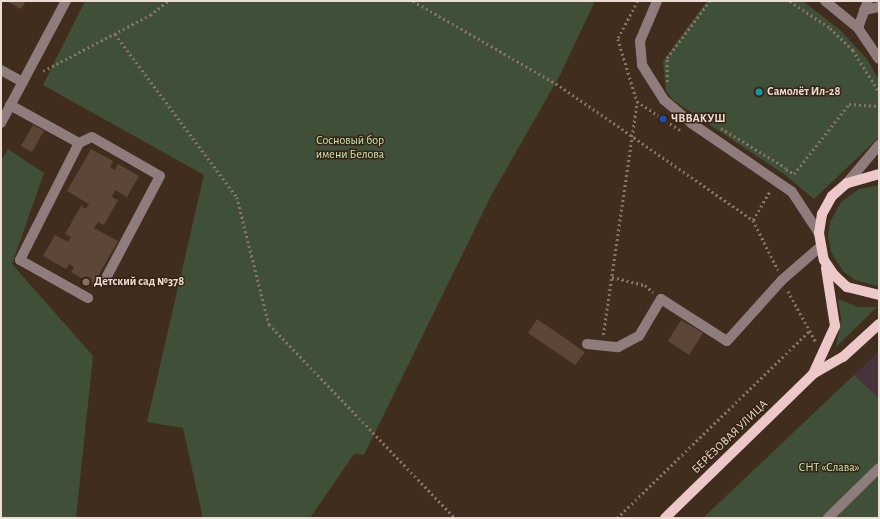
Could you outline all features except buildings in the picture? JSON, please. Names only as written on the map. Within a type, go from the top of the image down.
[{"type":"main road","points":[[847,183],[879,174]]},
{"type":"main road","name":"БЕРЁЗОВАЯ УЛИЦА","points":[[813,374],[835,326],[824,260],[820,247],[819,233],[822,214],[832,196],[847,183]]},
{"type":"main road","points":[[824,260],[848,287],[879,296]]},
{"type":"main road","name":"БЕРЁЗОВАЯ УЛИЦА","points":[[665,518],[813,374],[844,357],[879,324]]},
{"type":"street","points":[[1,123],[66,1]]},
{"type":"street","points":[[657,1],[640,41],[642,65],[664,100],[691,123],[778,180],[805,206],[819,233]]},
{"type":"street","points":[[825,1],[858,28],[879,58]]},
{"type":"street","points":[[858,28],[866,6],[879,7]]},
{"type":"street","points":[[1,70],[22,82]]},
{"type":"street","points":[[10,105],[79,143]]},
{"type":"street","points":[[88,298],[20,260],[79,143],[92,137],[160,176],[106,278]]},
{"type":"street","points":[[847,183],[879,145]]},
{"type":"street","points":[[587,344],[618,347],[639,336],[661,299],[726,341],[782,280],[820,247]]},
{"type":"street","points":[[828,518],[879,468]]},
{"type":"path","points":[[22,82],[115,34],[168,1]]},
{"type":"path","points":[[413,1],[560,86],[753,220],[808,332],[617,518]]},
{"type":"path","points":[[668,86],[668,58],[710,1]]},
{"type":"path","points":[[790,1],[830,28],[854,50],[879,92]]},
{"type":"path","points":[[115,34],[237,197],[269,324],[455,518]]},
{"type":"path","points":[[602,346],[637,101]]},
{"type":"path","points":[[714,123],[794,174],[849,104],[879,106]]},
{"type":"path","points":[[753,220],[786,168]]},
{"type":"path","points":[[612,277],[645,285],[661,299]]},
{"type":"shaded area","points":[[879,351],[879,398],[854,375]]},
{"type":"green space","name":"Сосновый бор имени Белова","points":[[85,1],[595,1],[560,75],[492,194],[364,455],[354,454],[310,518],[203,518],[183,428],[147,422],[204,175],[43,85]]},
{"type":"green space","points":[[707,1],[803,1],[840,30],[867,59],[879,80],[879,137],[814,199],[785,175],[673,100],[666,91],[663,61]]},
{"type":"green space","points":[[8,149],[44,173],[12,264],[93,356],[76,518],[1,518],[1,161]]},
{"type":"green space","points":[[879,185],[879,286],[877,286],[855,280],[843,271],[831,252],[828,237],[830,222],[841,202],[859,189]]},
{"type":"green space","points":[[838,299],[858,307],[877,307],[836,347],[841,319]]},
{"type":"green space","name":"СНТ «Слава»","points":[[854,375],[879,398],[879,518],[703,518]]},
{"type":"place","name":"Самолёт Ил-28","points":[[759,92]]},
{"type":"place","name":"ЧВВАКУШ","points":[[663,119]]},
{"type":"place","name":"Детский сад №378","points":[[86,282]]}]
